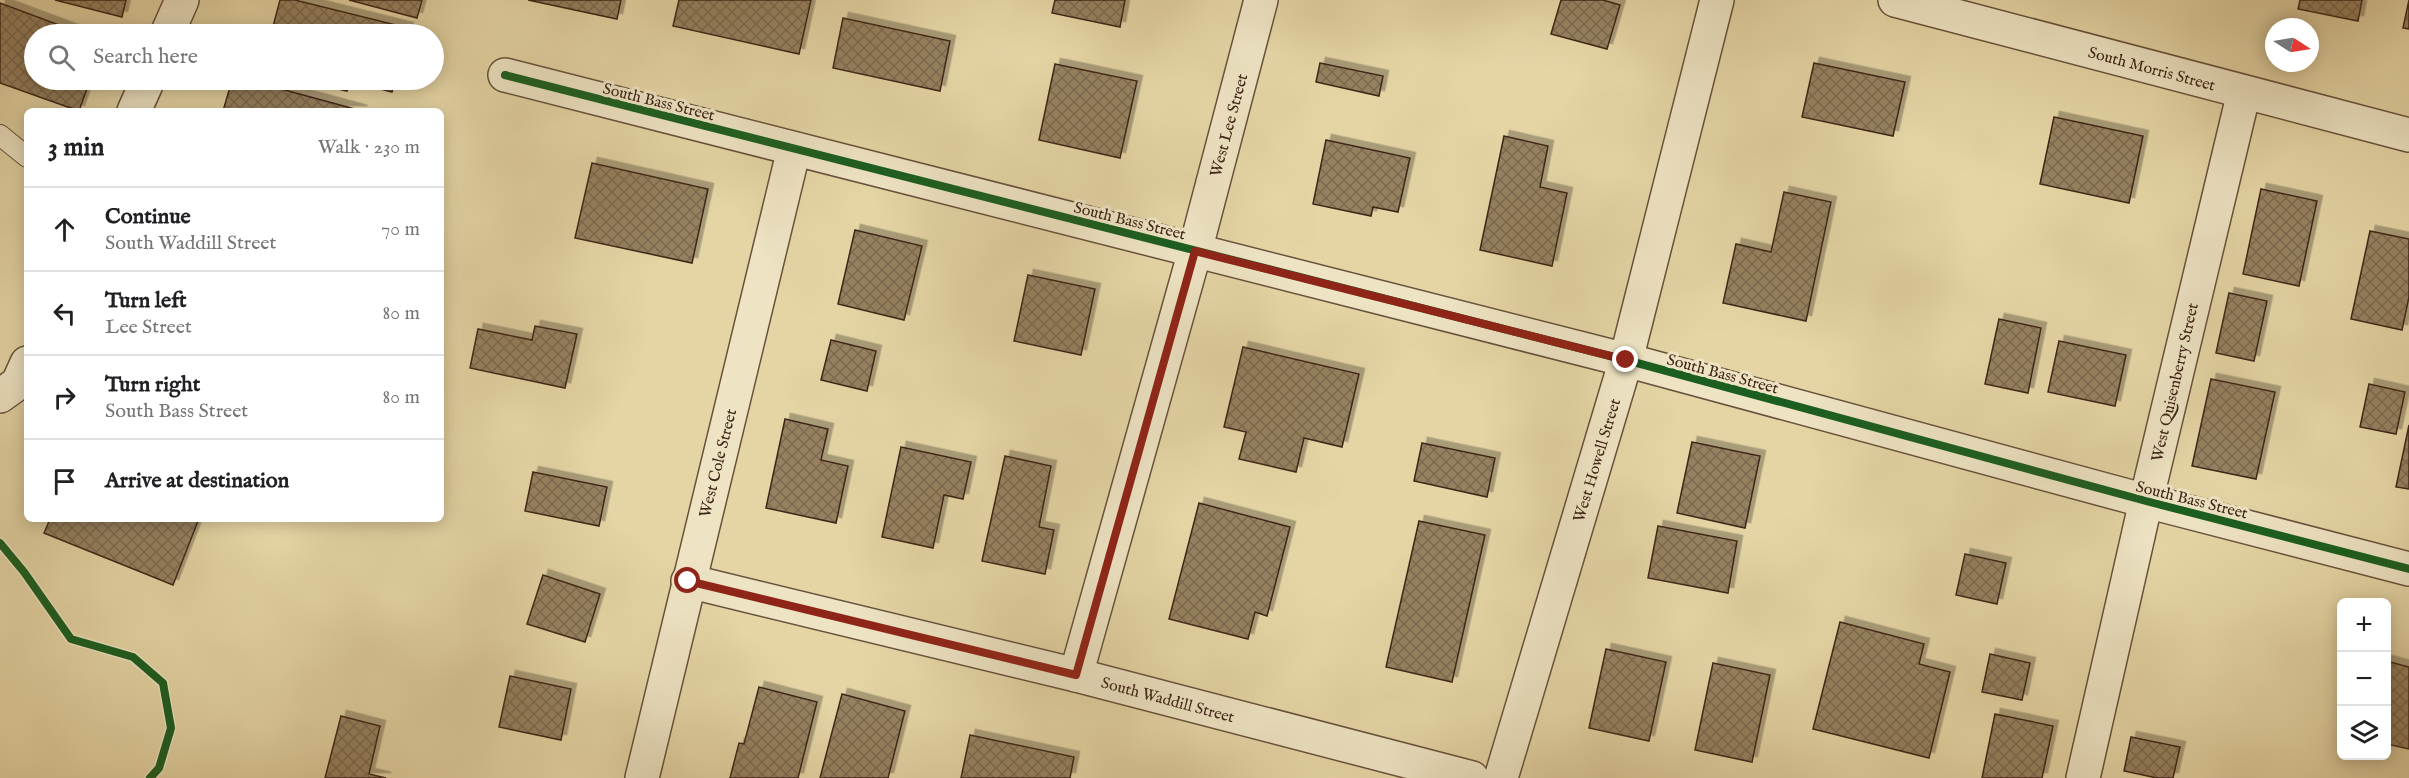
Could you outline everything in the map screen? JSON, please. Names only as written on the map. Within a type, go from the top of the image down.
[{"type":"street","points":[[171,24],[182,0]]},
{"type":"street","name":"West Lee Street","points":[[1076,675],[1195,251],[1261,0]]},
{"type":"street","name":"West Howell Street","points":[[1501,778],[1626,360],[1717,0]]},
{"type":"street","name":"South Morris Street","points":[[1895,0],[2409,135]]},
{"type":"street","name":"South Bass Street","points":[[505,75],[1626,360],[2146,501],[2409,568]]},
{"type":"street","points":[[135,108],[143,90]]},
{"type":"street","name":"West Quisenberry Street","points":[[2083,778],[2146,501],[2244,92]]},
{"type":"street","name":"West Cole Street","points":[[642,778],[794,149]]},
{"type":"street","points":[[0,396],[18,383],[24,370]]},
{"type":"street","name":"South Waddill Street","points":[[688,581],[1076,675],[1472,778]]},
{"type":"lane","points":[[0,135],[24,155]]},
{"type":"building","points":[[55,0],[126,0],[122,17]]},
{"type":"building","points":[[280,0],[295,0],[392,24],[274,24]]},
{"type":"building","points":[[349,0],[422,0],[417,18]]},
{"type":"building","points":[[528,0],[621,0],[617,19]]},
{"type":"building","points":[[679,0],[811,0],[799,54],[673,26]]},
{"type":"building","points":[[1055,0],[1125,0],[1120,27],[1052,13]]},
{"type":"building","points":[[1561,0],[1603,0],[1620,5],[1607,49],[1551,34]]},
{"type":"building","points":[[2300,0],[2362,0],[2358,21],[2298,9]]},
{"type":"building","points":[[2409,0],[2409,29],[2403,28]]},
{"type":"building","points":[[0,3],[56,24],[24,24],[24,90],[86,90],[80,108],[71,108],[0,83]]},
{"type":"building","points":[[843,18],[950,41],[940,91],[833,68]]},
{"type":"building","points":[[1320,63],[1383,76],[1379,96],[1316,82]]},
{"type":"building","points":[[1814,63],[1905,82],[1893,136],[1802,117]]},
{"type":"building","points":[[1055,64],[1137,81],[1120,158],[1039,140]]},
{"type":"building","points":[[229,90],[285,90],[351,108],[224,108]]},
{"type":"building","points":[[2054,117],[2143,136],[2129,203],[2040,184]]},
{"type":"building","points":[[1504,136],[1548,146],[1540,187],[1567,193],[1552,266],[1480,250]]},
{"type":"building","points":[[1326,140],[1410,158],[1398,212],[1373,207],[1371,216],[1313,204]]},
{"type":"building","points":[[592,163],[708,189],[692,263],[575,238]]},
{"type":"building","points":[[2261,189],[2317,201],[2299,286],[2243,274]]},
{"type":"building","points":[[1784,192],[1831,202],[1806,321],[1723,303],[1736,244],[1771,252]]},
{"type":"building","points":[[855,230],[922,246],[904,320],[838,304]]},
{"type":"building","points":[[2370,231],[2409,239],[2409,297],[2402,330],[2351,319]]},
{"type":"building","points":[[1028,275],[1095,289],[1081,355],[1014,341]]},
{"type":"building","points":[[2229,293],[2267,301],[2254,361],[2216,353]]},
{"type":"building","points":[[1999,319],[2041,328],[2028,393],[1985,384]]},
{"type":"building","points":[[535,326],[577,334],[565,388],[470,368],[478,329],[532,340]]},
{"type":"building","points":[[831,340],[876,351],[867,391],[821,380]]},
{"type":"building","points":[[2059,341],[2126,355],[2115,406],[2048,392]]},
{"type":"building","points":[[1243,347],[1359,374],[1342,447],[1304,438],[1296,472],[1239,459],[1246,432],[1224,427]]},
{"type":"building","points":[[2211,379],[2275,392],[2256,479],[2192,466]]},
{"type":"building","points":[[2369,384],[2405,392],[2396,434],[2360,427]]},
{"type":"building","points":[[785,419],[828,429],[821,460],[848,466],[836,523],[766,508]]},
{"type":"building","points":[[2409,425],[2409,489],[2396,487]]},
{"type":"building","points":[[1692,442],[1760,456],[1745,528],[1677,513]]},
{"type":"building","points":[[1422,443],[1495,458],[1487,497],[1414,481]]},
{"type":"building","points":[[901,447],[971,462],[963,499],[944,495],[933,548],[882,537]]},
{"type":"building","points":[[1005,456],[1051,466],[1039,527],[1054,530],[1045,574],[982,561]]},
{"type":"building","points":[[533,472],[607,487],[599,526],[525,511]]},
{"type":"building","points":[[1199,503],[1290,527],[1267,616],[1255,612],[1248,639],[1169,619]]},
{"type":"building","points":[[1419,521],[1485,535],[1452,682],[1386,667]]},
{"type":"building","points":[[49,522],[198,522],[173,585],[44,533]]},
{"type":"building","points":[[1658,526],[1737,541],[1728,593],[1648,578]]},
{"type":"building","points":[[1965,554],[2006,563],[1997,604],[1956,595]]},
{"type":"building","points":[[543,575],[600,594],[585,642],[527,624]]},
{"type":"building","points":[[1840,622],[1924,644],[1919,664],[1950,672],[1929,758],[1813,729]]},
{"type":"building","points":[[1606,649],[1666,662],[1649,741],[1589,728]]},
{"type":"building","points":[[1990,654],[2030,663],[2022,700],[1982,692]]},
{"type":"building","points":[[2391,662],[2409,667],[2409,749],[2391,745]]},
{"type":"building","points":[[1713,663],[1770,675],[1752,762],[1695,750]]},
{"type":"building","points":[[510,676],[571,689],[561,740],[499,727]]},
{"type":"building","points":[[759,687],[817,702],[798,778],[730,778],[739,743],[744,744]]},
{"type":"building","points":[[842,694],[905,711],[888,778],[820,778]]},
{"type":"building","points":[[1995,714],[2053,726],[2042,778],[1982,778]]},
{"type":"building","points":[[341,716],[380,726],[369,774],[386,778],[325,778]]},
{"type":"building","points":[[970,735],[1074,757],[1070,778],[961,778]]},
{"type":"building","points":[[2131,737],[2180,747],[2173,778],[2157,778],[2124,771]]},
{"type":"cycle path","points":[[505,75],[1626,360],[2146,501],[2409,569]]},
{"type":"cycle path","points":[[0,543],[24,572],[71,639],[133,657],[163,683],[171,728],[159,768],[150,778]]},
{"type":"route","points":[[688,581],[1076,675],[1195,251],[1626,360]]}]
